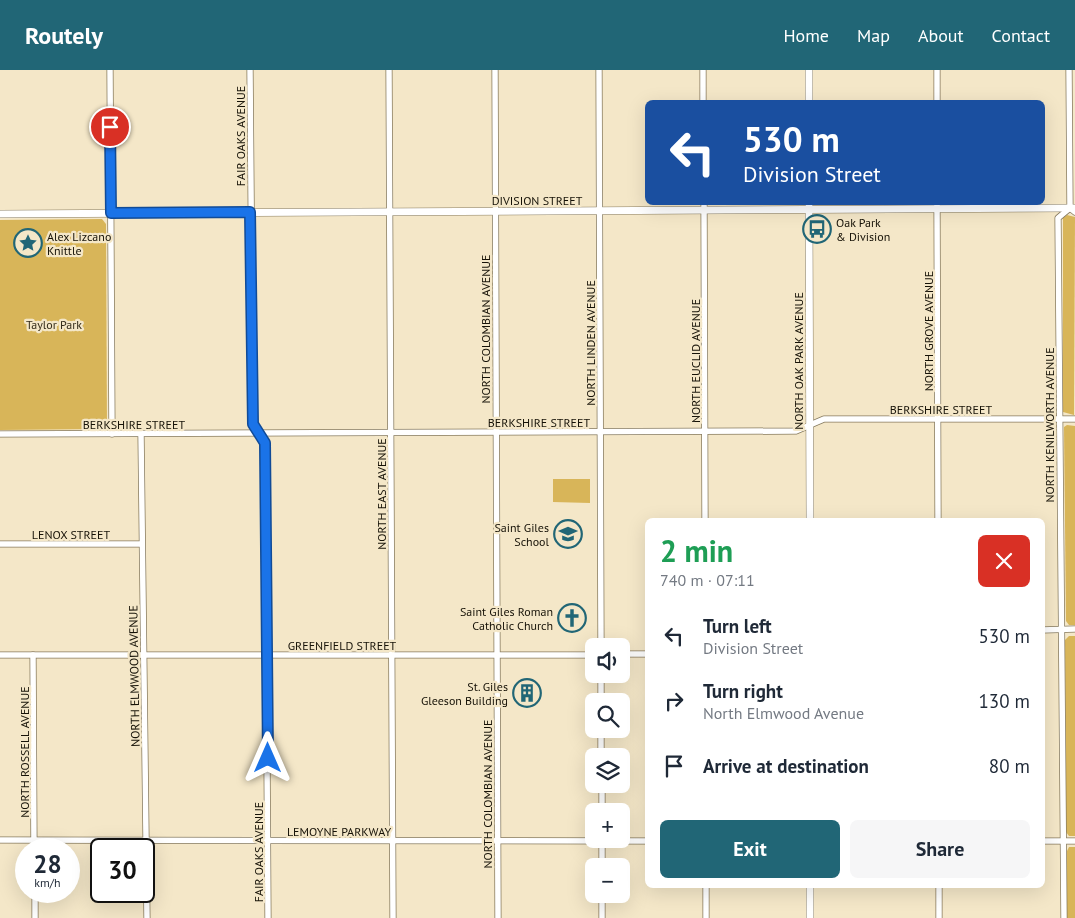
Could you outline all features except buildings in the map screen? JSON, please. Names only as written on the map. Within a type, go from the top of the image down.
[{"type":"street","points":[[110,70],[112,434]]},
{"type":"street","name":"FAIR OAKS AVENUE","points":[[250,70],[253,424],[265,443],[268,655],[268,918]]},
{"type":"street","name":"NORTH EAST AVENUE","points":[[389,70],[393,918]]},
{"type":"street","name":"NORTH COLOMBIAN AVENUE","points":[[494,70],[498,918]]},
{"type":"street","name":"NORTH LINDEN AVENUE","points":[[599,70],[601,638]]},
{"type":"street","points":[[703,70],[703,100]]},
{"type":"street","points":[[809,70],[809,100]]},
{"type":"street","points":[[937,70],[937,100]]},
{"type":"street","points":[[1069,70],[1073,209]]},
{"type":"street","name":"DIVISION STREET","points":[[0,214],[599,210],[704,206],[937,206],[1073,209]]},
{"type":"street","name":"NORTH EUCLID AVENUE","points":[[704,206],[705,518]]},
{"type":"street","name":"NORTH OAK PARK AVENUE","points":[[809,206],[810,518]]},
{"type":"street","name":"NORTH GROVE AVENUE","points":[[937,206],[938,518]]},
{"type":"street","name":"NORTH KENILWORTH AVENUE","points":[[1064,918],[1058,218],[1073,209]]},
{"type":"street","name":"BERKSHIRE STREET","points":[[0,434],[796,430],[824,419],[1075,419]]},
{"type":"street","name":"NORTH ELMWOOD AVENUE","points":[[141,434],[146,838]]},
{"type":"street","name":"LENOX STREET","points":[[0,544],[141,544]]},
{"type":"street","points":[[1045,630],[1075,630]]},
{"type":"street","name":"GREENFIELD STREET","points":[[0,655],[585,654]]},
{"type":"street","points":[[630,654],[645,654]]},
{"type":"street","name":"NORTH ROSSELL AVENUE","points":[[33,655],[34,838]]},
{"type":"street","name":"LEMOYNE PARKWAY","points":[[0,840],[15,840]]},
{"type":"street","name":"LEMOYNE PARKWAY","points":[[155,840],[585,840]]},
{"type":"street","name":"LEMOYNE PARKWAY","points":[[630,841],[645,841]]},
{"type":"street","points":[[1045,841],[1075,841]]},
{"type":"street","points":[[706,888],[706,918]]},
{"type":"street","points":[[810,888],[810,918]]},
{"type":"street","points":[[939,888],[939,918]]},
{"type":"street","points":[[34,903],[35,918]]},
{"type":"street","name":"NORTH ELMWOOD AVENUE","points":[[147,903],[147,918]]},
{"type":"street","points":[[602,903],[602,918]]},
{"type":"green space","points":[[1067,215],[1075,217],[1074,415],[1063,412],[1063,218]]},
{"type":"green space","name":"Taylor Park","points":[[102,219],[106,224],[107,427],[102,429],[0,430],[0,220]]},
{"type":"green space","points":[[1067,425],[1075,426],[1075,625],[1069,625],[1066,621],[1064,427]]},
{"type":"green space","points":[[553,479],[590,479],[590,503],[553,502]]},
{"type":"green space","points":[[1069,636],[1075,636],[1075,836],[1069,836],[1066,832],[1065,640]]},
{"type":"green space","points":[[1069,847],[1075,847],[1075,918],[1067,918],[1067,851]]},
{"type":"place","name":"Oak Park & Division","points":[[817,229]]},
{"type":"place","name":"Alex Lizcano Knittle","points":[[28,243]]},
{"type":"place","name":"Saint Giles School","points":[[568,534]]},
{"type":"place","name":"Saint Giles Roman Catholic Church","points":[[572,618]]},
{"type":"place","name":"St. Giles Gleeson Building","points":[[527,693]]},
{"type":"route","points":[[110,127],[111,213],[250,212],[253,424],[265,443],[268,758]]}]
